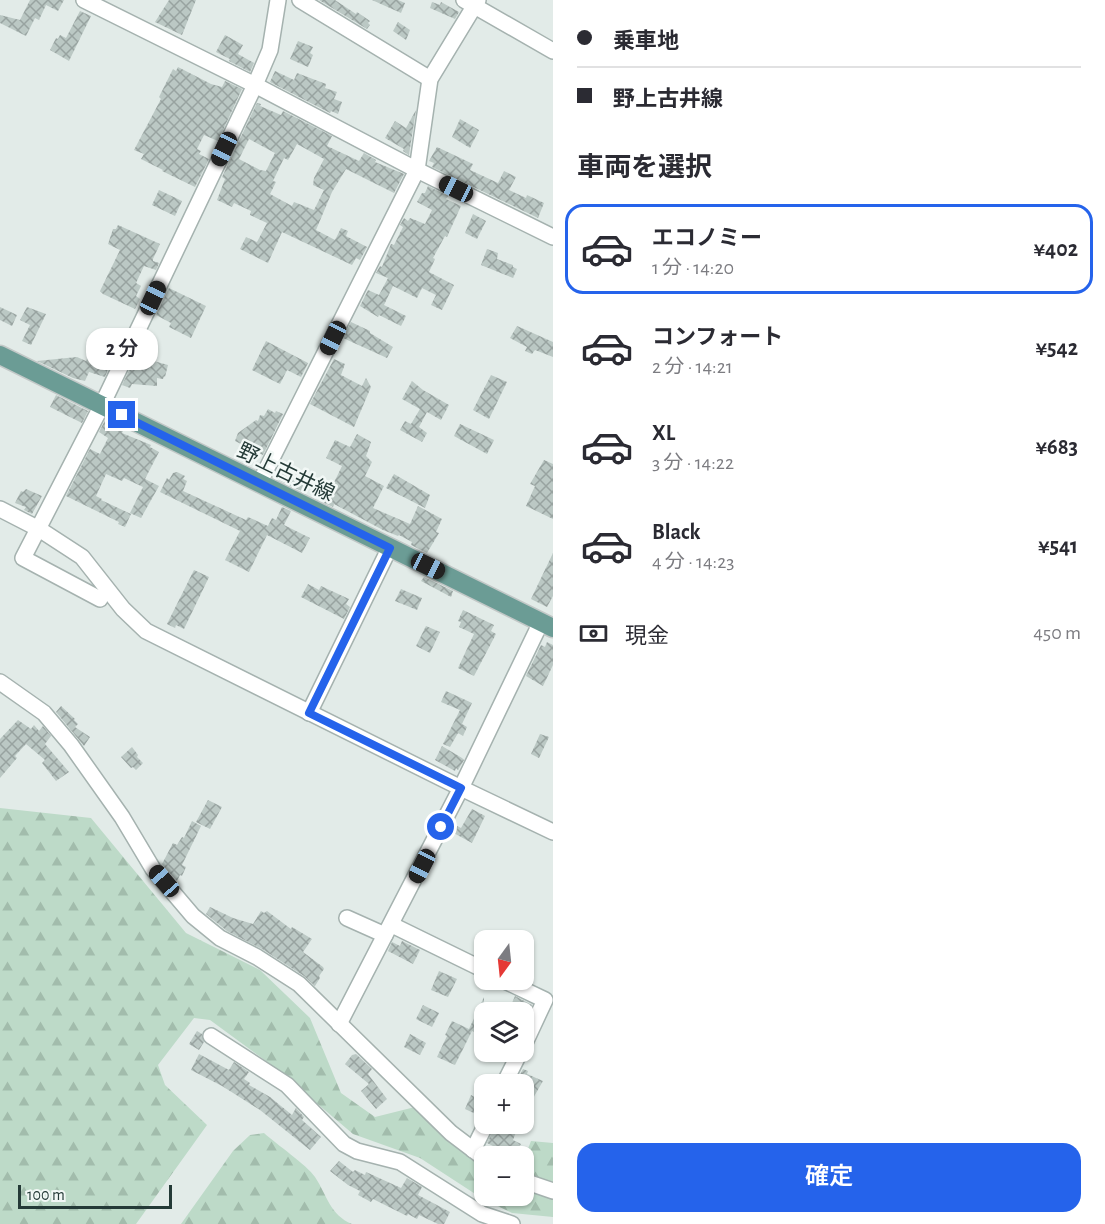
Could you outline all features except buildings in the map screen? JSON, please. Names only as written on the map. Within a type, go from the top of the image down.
[{"type":"main road","name":"野上古井線","points":[[0,355],[390,548],[549,623]]},
{"type":"street","points":[[84,0],[553,237]]},
{"type":"street","points":[[100,599],[23,558],[102,405],[255,85],[270,50],[278,0]]},
{"type":"street","points":[[300,0],[430,79]]},
{"type":"street","points":[[260,484],[417,170],[430,79],[473,2],[553,51]]},
{"type":"street","points":[[0,509],[39,529],[82,557],[123,609],[146,631],[553,832]]},
{"type":"street","points":[[309,713],[390,548]]},
{"type":"street","points":[[339,1023],[549,623]]},
{"type":"street","points":[[0,682],[44,713],[71,745],[122,817],[153,869],[193,916],[220,938],[257,957],[298,984],[451,1132],[474,1150]]},
{"type":"street","points":[[347,918],[388,930],[474,966]]},
{"type":"street","points":[[524,990],[545,1000],[534,1024]]},
{"type":"street","points":[[211,1036],[287,1085],[344,1144],[357,1151],[400,1162],[482,1214],[512,1224]]},
{"type":"street","points":[[534,1184],[553,1191]]},
{"type":"green space","points":[[0,808],[91,818],[186,933],[260,970],[310,1018],[341,1093],[375,1117],[415,1107],[474,1159],[474,1193],[420,1158],[353,1134],[274,1067],[210,1020],[194,1018],[158,1065],[165,1085],[207,1125],[136,1224],[0,1224]]},
{"type":"green space","points":[[264,1133],[311,1172],[334,1210],[352,1224],[181,1224],[233,1151],[250,1135]]},
{"type":"green space","points":[[531,1141],[553,1143],[553,1217],[512,1213],[498,1206],[534,1206],[534,1146],[529,1146]]},
{"type":"route","points":[[122,415],[390,548],[309,713],[461,788],[441,827]]}]
